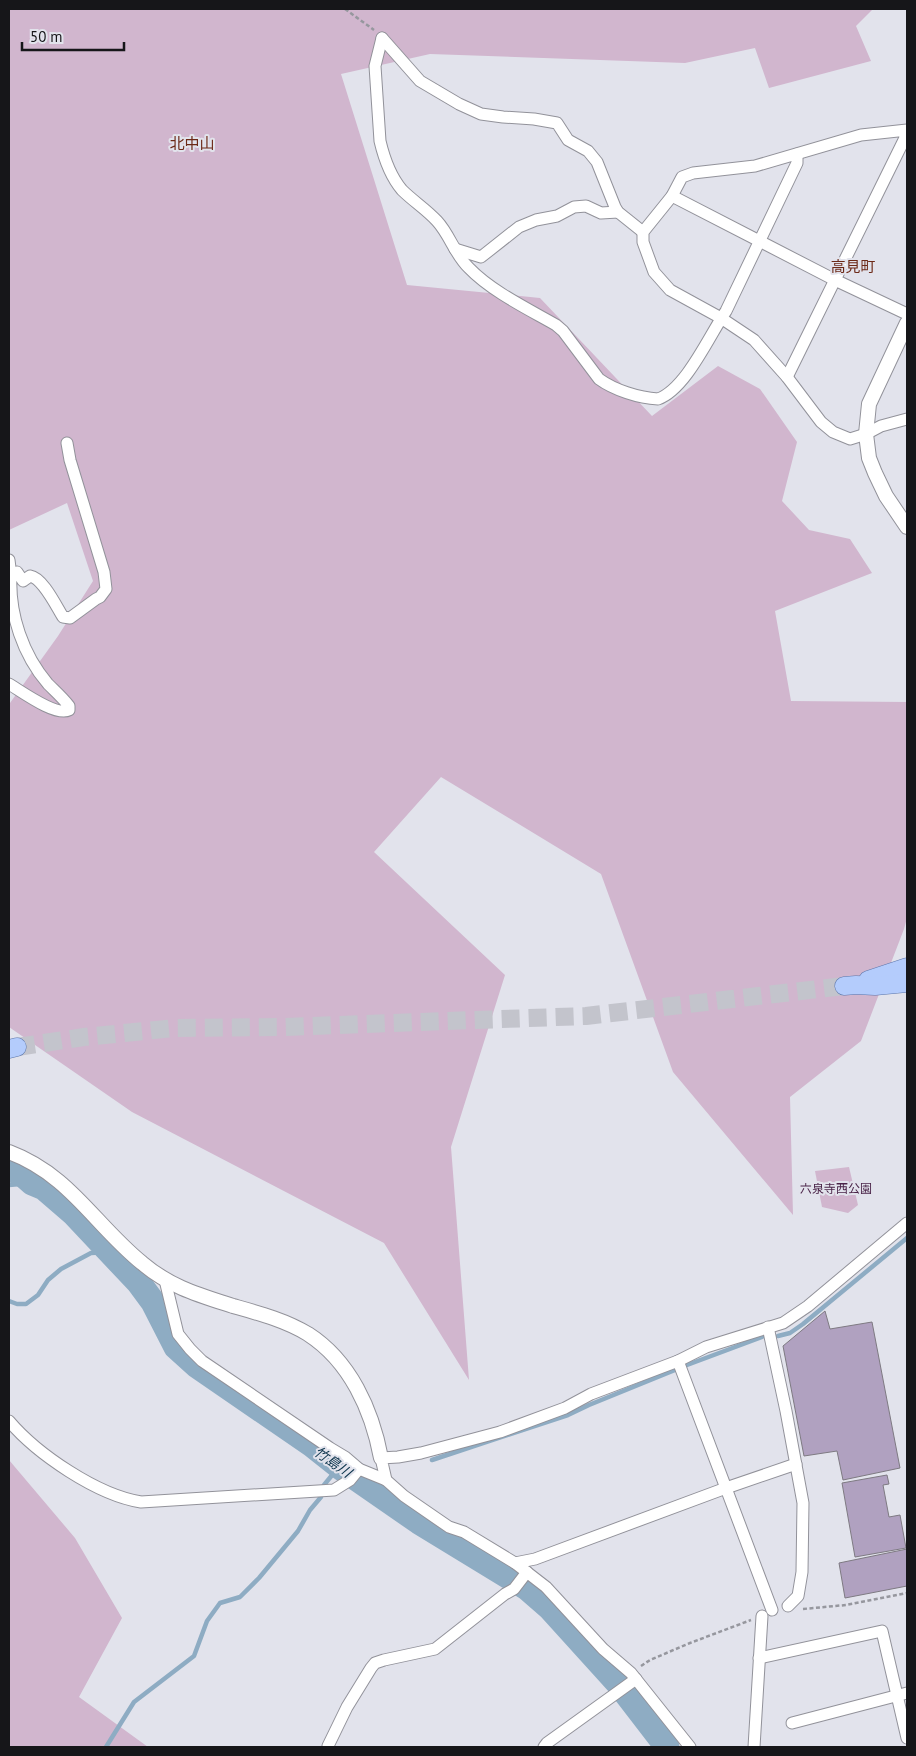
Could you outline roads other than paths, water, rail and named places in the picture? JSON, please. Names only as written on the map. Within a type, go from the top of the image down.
[{"type":"main road","points":[[907,967],[850,985],[876,986],[907,983]]},
{"type":"street","points":[[643,232],[618,212],[597,162],[588,151],[568,140],[557,124],[534,119],[504,118],[481,114],[459,104],[420,81],[382,38],[375,66],[380,141],[392,174],[402,189],[439,223],[468,267],[479,277],[501,294],[556,325],[563,331],[599,379],[604,383],[632,394],[654,398],[662,397],[682,382],[721,318],[760,241],[797,163],[797,154]]},
{"type":"street","points":[[787,377],[905,138],[906,130],[861,135],[755,166],[693,173],[682,177],[672,196],[643,232],[643,242],[654,272],[670,290],[721,318],[754,340],[787,377],[822,422],[833,432],[850,439],[866,434],[881,426],[907,419]]},
{"type":"street","points":[[672,196],[835,280],[907,314]]},
{"type":"street","points":[[479,277],[480,257],[519,227],[536,220],[557,216],[574,207],[586,206],[601,213],[618,212]]},
{"type":"street","points":[[455,249],[480,257]]},
{"type":"street","points":[[907,323],[869,404],[866,434],[869,458],[874,473],[886,496],[907,527]]},
{"type":"street","points":[[11,576],[17,572],[23,581],[30,576],[35,577],[46,588],[66,619],[72,617],[100,597],[106,589],[104,572],[70,460],[67,444]]},
{"type":"street","points":[[9,560],[14,606],[26,651],[48,683],[69,706],[69,710],[63,712],[54,710],[9,684]]},
{"type":"street","points":[[9,1152],[27,1159],[49,1174],[78,1198],[142,1263],[165,1280],[187,1291],[278,1320],[308,1334],[333,1355],[356,1384],[378,1443],[386,1480]]},
{"type":"street","points":[[381,1458],[421,1453],[500,1432],[565,1408],[591,1394],[678,1361],[706,1348],[768,1326],[783,1323],[796,1315],[907,1223]]},
{"type":"street","points":[[165,1280],[178,1334],[190,1349],[202,1361],[345,1457],[355,1474]]},
{"type":"street","points":[[768,1326],[804,1504],[802,1572],[798,1596],[788,1606]]},
{"type":"street","points":[[678,1361],[726,1488],[767,1613],[759,1658],[754,1747]]},
{"type":"street","points":[[9,1421],[19,1433],[62,1466],[112,1494],[129,1500],[150,1502],[334,1490],[355,1474],[386,1480],[404,1496],[436,1519],[449,1527],[464,1532],[515,1564],[525,1575],[546,1587],[632,1679],[690,1747]]},
{"type":"street","points":[[515,1564],[535,1560],[726,1488],[796,1464]]},
{"type":"street","points":[[328,1746],[347,1707],[375,1663],[435,1649],[514,1589],[525,1575]]},
{"type":"street","points":[[759,1658],[882,1631],[902,1695],[907,1738]]},
{"type":"street","points":[[544,1747],[632,1679]]},
{"type":"street","points":[[792,1723],[902,1695]]},
{"type":"waterway","name":"竹島川","points":[[9,1168],[23,1175],[32,1183],[44,1188],[73,1213],[139,1283],[153,1302],[176,1347],[197,1366],[419,1522],[527,1588],[550,1608],[617,1682],[667,1747]]},
{"type":"waterway","points":[[9,1185],[32,1183]]},
{"type":"waterway","points":[[778,1336],[790,1333],[803,1324],[907,1238]]},
{"type":"waterway","points":[[9,1301],[17,1304],[26,1304],[38,1295],[48,1280],[61,1269],[91,1253],[110,1252]]},
{"type":"waterway","points":[[687,1365],[762,1337]]},
{"type":"waterway","points":[[432,1460],[568,1415],[675,1370]]},
{"type":"waterway","points":[[106,1747],[134,1702],[194,1656],[207,1621],[220,1603],[240,1597],[259,1578],[298,1531],[310,1510],[321,1497],[324,1485],[341,1468]]},
{"type":"tunnel","points":[[17,1047],[84,1037],[175,1028],[283,1027],[586,1016],[844,986]]},
{"type":"district","name":"北中山","points":[[192,143]]},
{"type":"district","name":"高見町","points":[[853,266]]},
{"type":"park label","name":"六泉寺西公園","points":[[836,1188]]}]
